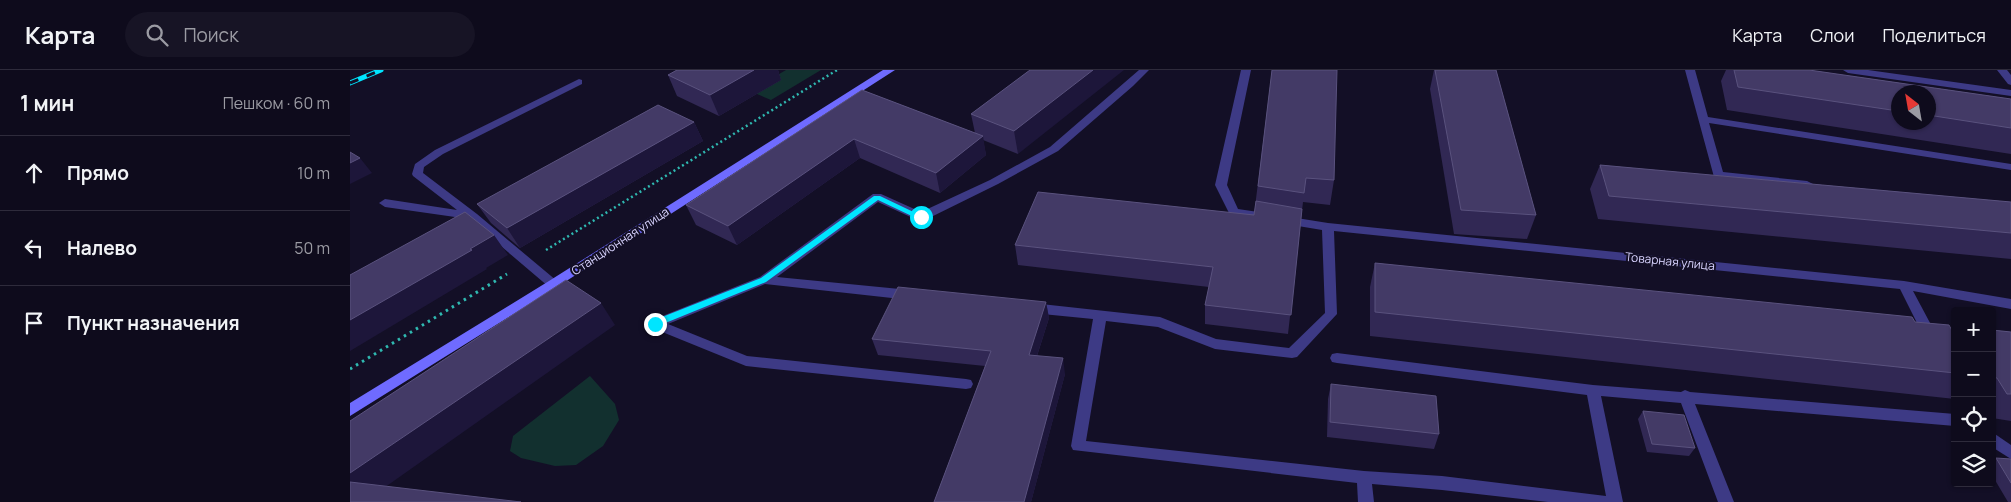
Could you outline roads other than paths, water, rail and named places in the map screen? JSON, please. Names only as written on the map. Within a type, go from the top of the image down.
[{"type":"main road","name":"Станционная улица","points":[[350,410],[553,284],[890,70]]},
{"type":"lane","points":[[966,384],[746,361],[655,324],[764,280],[877,197],[921,217],[994,182],[1054,149],[1144,70]]},
{"type":"lane","name":"Товарная улица","points":[[1246,70],[1221,185],[1234,212],[1328,227],[1904,285],[2011,304]]},
{"type":"lane","points":[[1690,70],[1718,175],[1816,185]]},
{"type":"lane","points":[[1848,70],[2011,93]]},
{"type":"lane","points":[[2002,70],[2011,82]]},
{"type":"lane","points":[[553,284],[477,215],[417,174],[418,166],[439,152],[579,82]]},
{"type":"lane","points":[[1702,119],[2011,167]]},
{"type":"lane","points":[[385,204],[477,215]]},
{"type":"lane","points":[[457,226],[477,215]]},
{"type":"lane","points":[[1021,307],[1160,322],[1215,344],[1292,353],[1331,314],[1328,227]]},
{"type":"lane","points":[[764,280],[922,296]]},
{"type":"lane","points":[[1904,285],[1938,352]]},
{"type":"lane","points":[[1100,315],[1078,446],[1364,477],[1442,483],[1605,502]]},
{"type":"lane","points":[[1337,358],[1593,390],[1685,396],[1951,420]]},
{"type":"lane","points":[[1593,390],[1616,502]]},
{"type":"lane","points":[[1685,396],[1726,502]]},
{"type":"lane","points":[[1996,441],[2011,454]]},
{"type":"lane","points":[[1364,477],[1366,502]]},
{"type":"railway","points":[[350,83],[381,70]]}]
